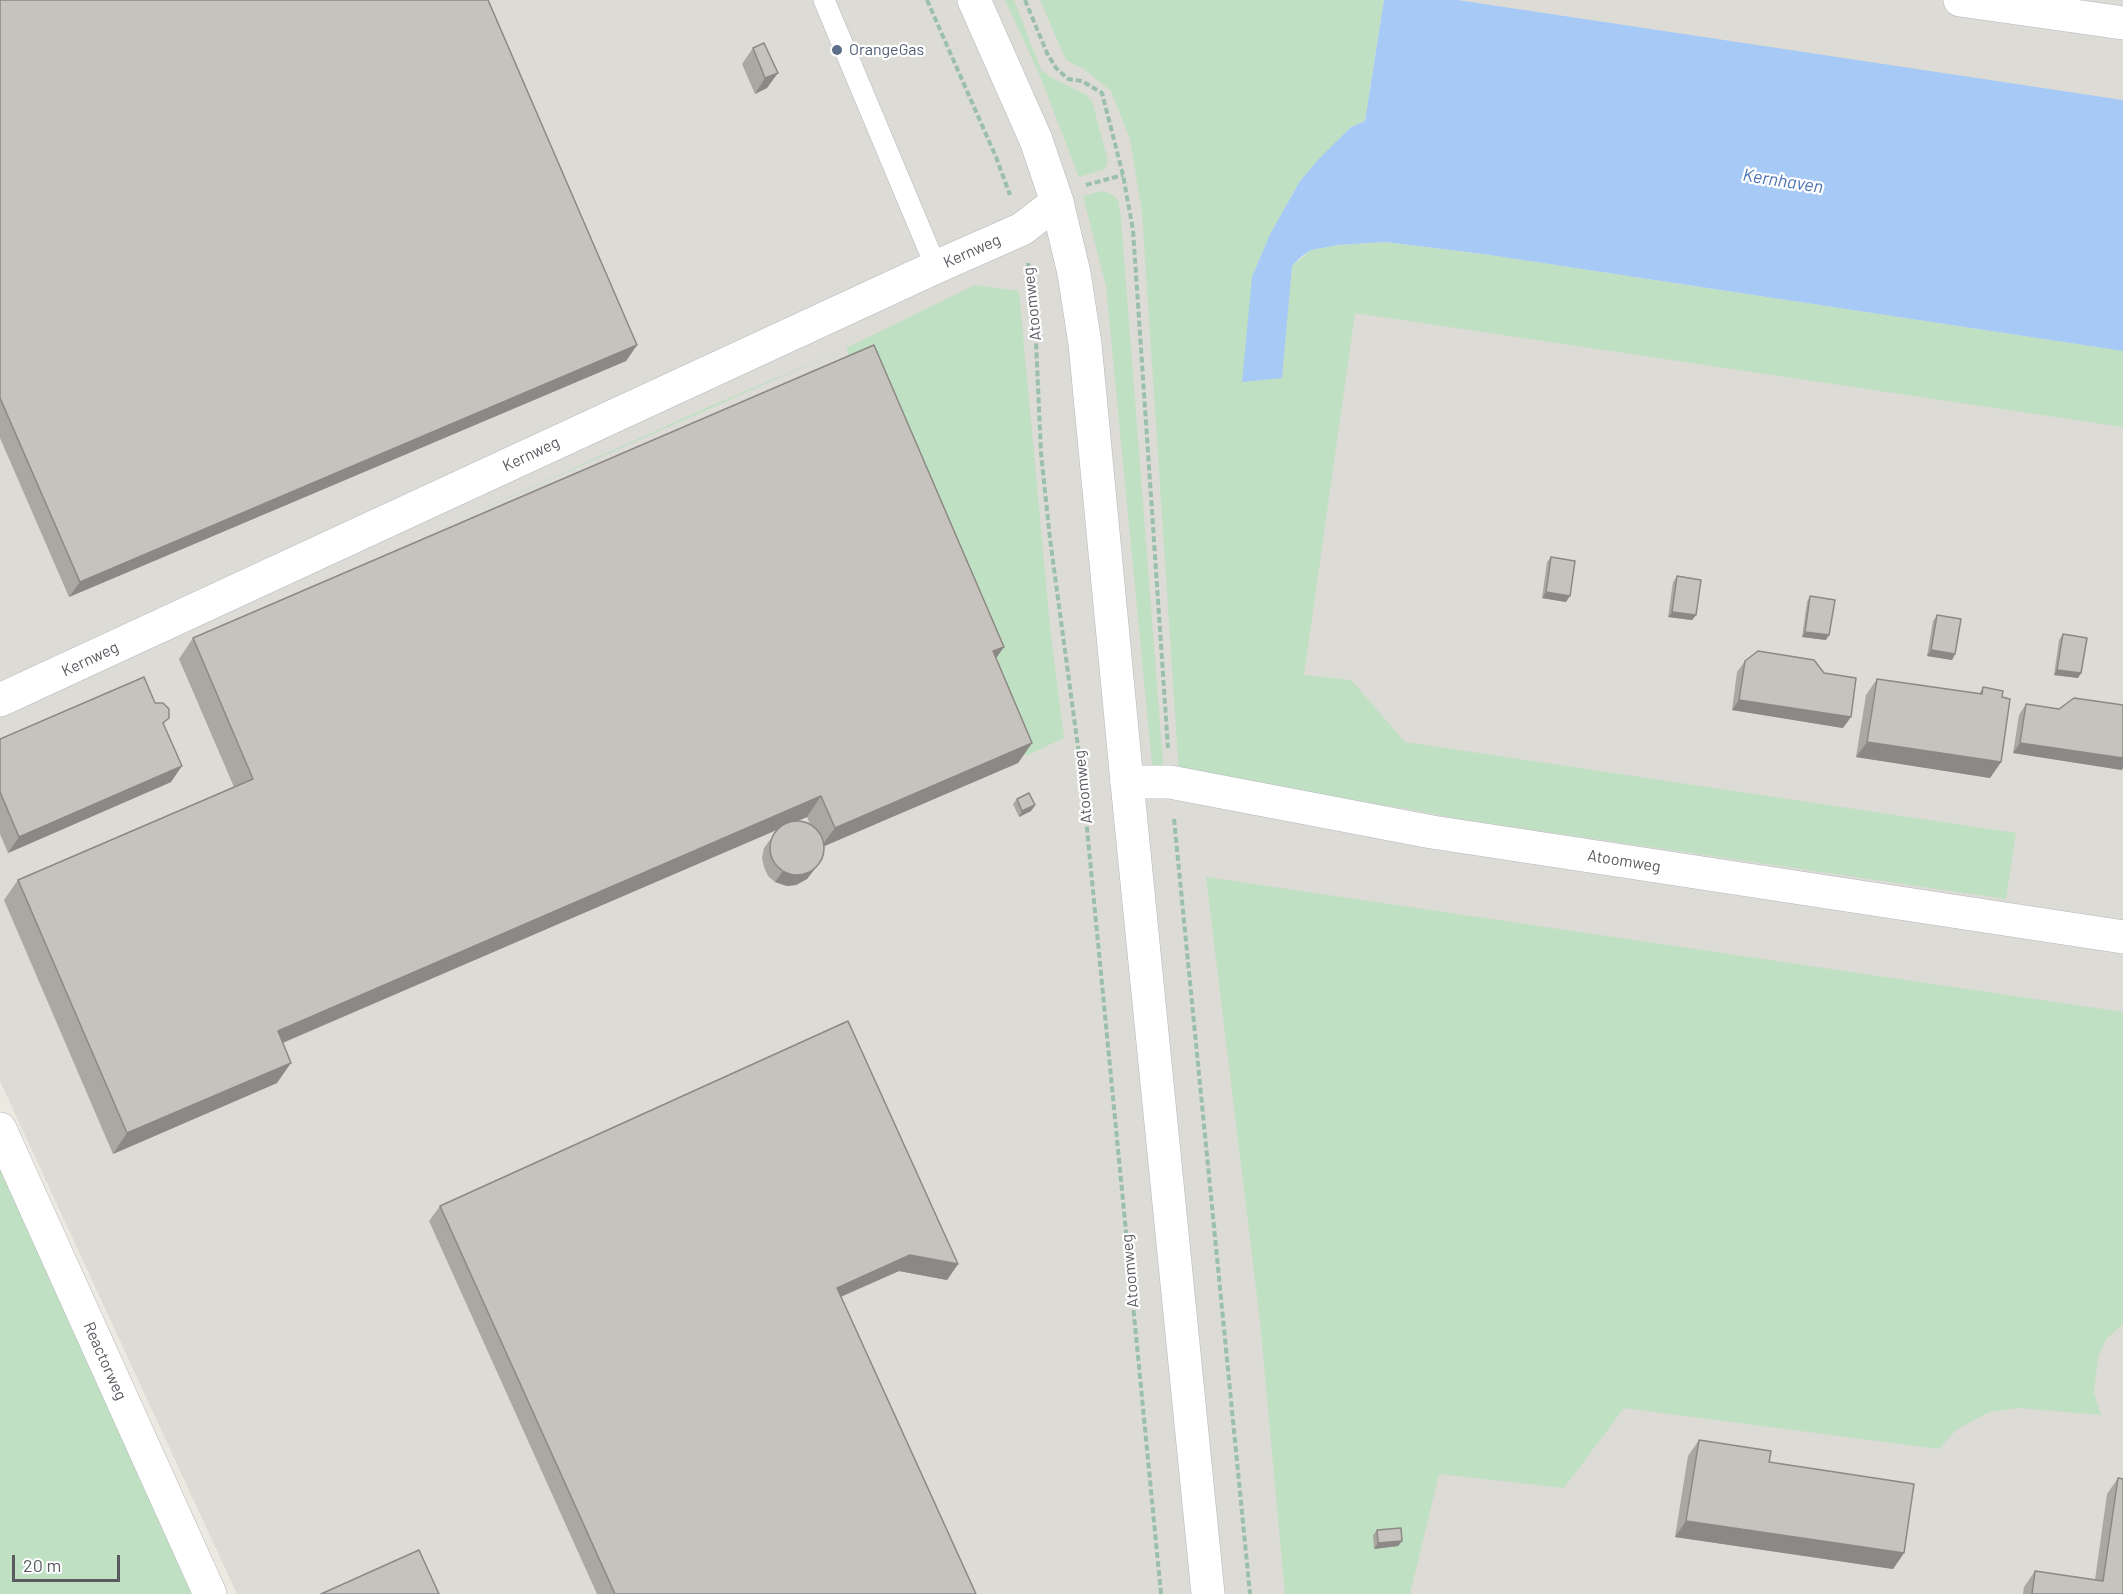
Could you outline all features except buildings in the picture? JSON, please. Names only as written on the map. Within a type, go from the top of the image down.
[{"type":"street","points":[[974,0],[1036,140],[1057,202],[1074,273],[1085,344],[1208,1594]]},
{"type":"street","points":[[1960,0],[2123,23]]},
{"type":"street","name":"Kernweg","points":[[0,700],[1022,229],[1057,202]]},
{"type":"street","name":"Atoomweg","points":[[1127,782],[1170,782],[1432,832],[2123,937]]},
{"type":"street","name":"Reactorweg","points":[[0,1129],[210,1594]]},
{"type":"lane","points":[[824,0],[936,267]]},
{"type":"path","name":"Atoomweg","points":[[927,0],[996,157],[1022,229],[1034,297],[1041,453],[1050,539],[1082,777],[1161,1594]]},
{"type":"shaded area","points":[[0,0],[1384,0],[1300,181],[1270,234],[1252,277],[1292,266],[1951,325],[2123,351],[2123,1594],[237,1594],[0,1081]]},
{"type":"shaded area","points":[[1458,0],[2123,0],[2123,100],[1827,56]]},
{"type":"green space","points":[[1005,0],[1014,0],[1041,70],[1085,94],[1092,101],[1108,161],[1105,169],[1079,177],[1038,71]]},
{"type":"green space","points":[[1040,0],[1384,0],[1365,121],[1351,127],[1300,181],[1270,234],[1252,277],[1282,377],[1292,266],[1311,250],[1339,245],[1385,242],[1483,254],[2123,351],[2123,427],[1355,313],[1304,675],[1351,680],[1405,742],[2016,833],[2006,899],[1459,819],[1409,809],[1179,774],[1142,212],[1130,139],[1111,91],[1084,69],[1066,60]]},
{"type":"green space","points":[[1102,191],[1118,200],[1121,219],[1164,776],[1153,774],[1106,286],[1083,196]]},
{"type":"green space","points":[[975,285],[1019,291],[1050,627],[1064,738],[1026,756],[846,348]]},
{"type":"green space","points":[[846,348],[432,532],[713,405]]},
{"type":"green space","points":[[1206,877],[2123,1012],[2123,1324],[2106,1339],[2098,1357],[2094,1393],[2101,1415],[2019,1408],[1989,1412],[1956,1430],[1939,1449],[1624,1408],[1564,1488],[1439,1474],[1410,1594],[1285,1594],[1260,1321]]},
{"type":"green space","points":[[0,1164],[195,1594],[0,1594]]},
{"type":"water","name":"Kernhaven","points":[[1384,0],[1458,0],[2123,100],[2123,351],[1483,254],[1385,242],[1339,245],[1311,250],[1301,257],[1292,266],[1282,378],[1242,382],[1252,277],[1270,234],[1300,181],[1351,127],[1365,121]]},
{"type":"place","name":"OrangeGas","points":[[837,50]]}]
